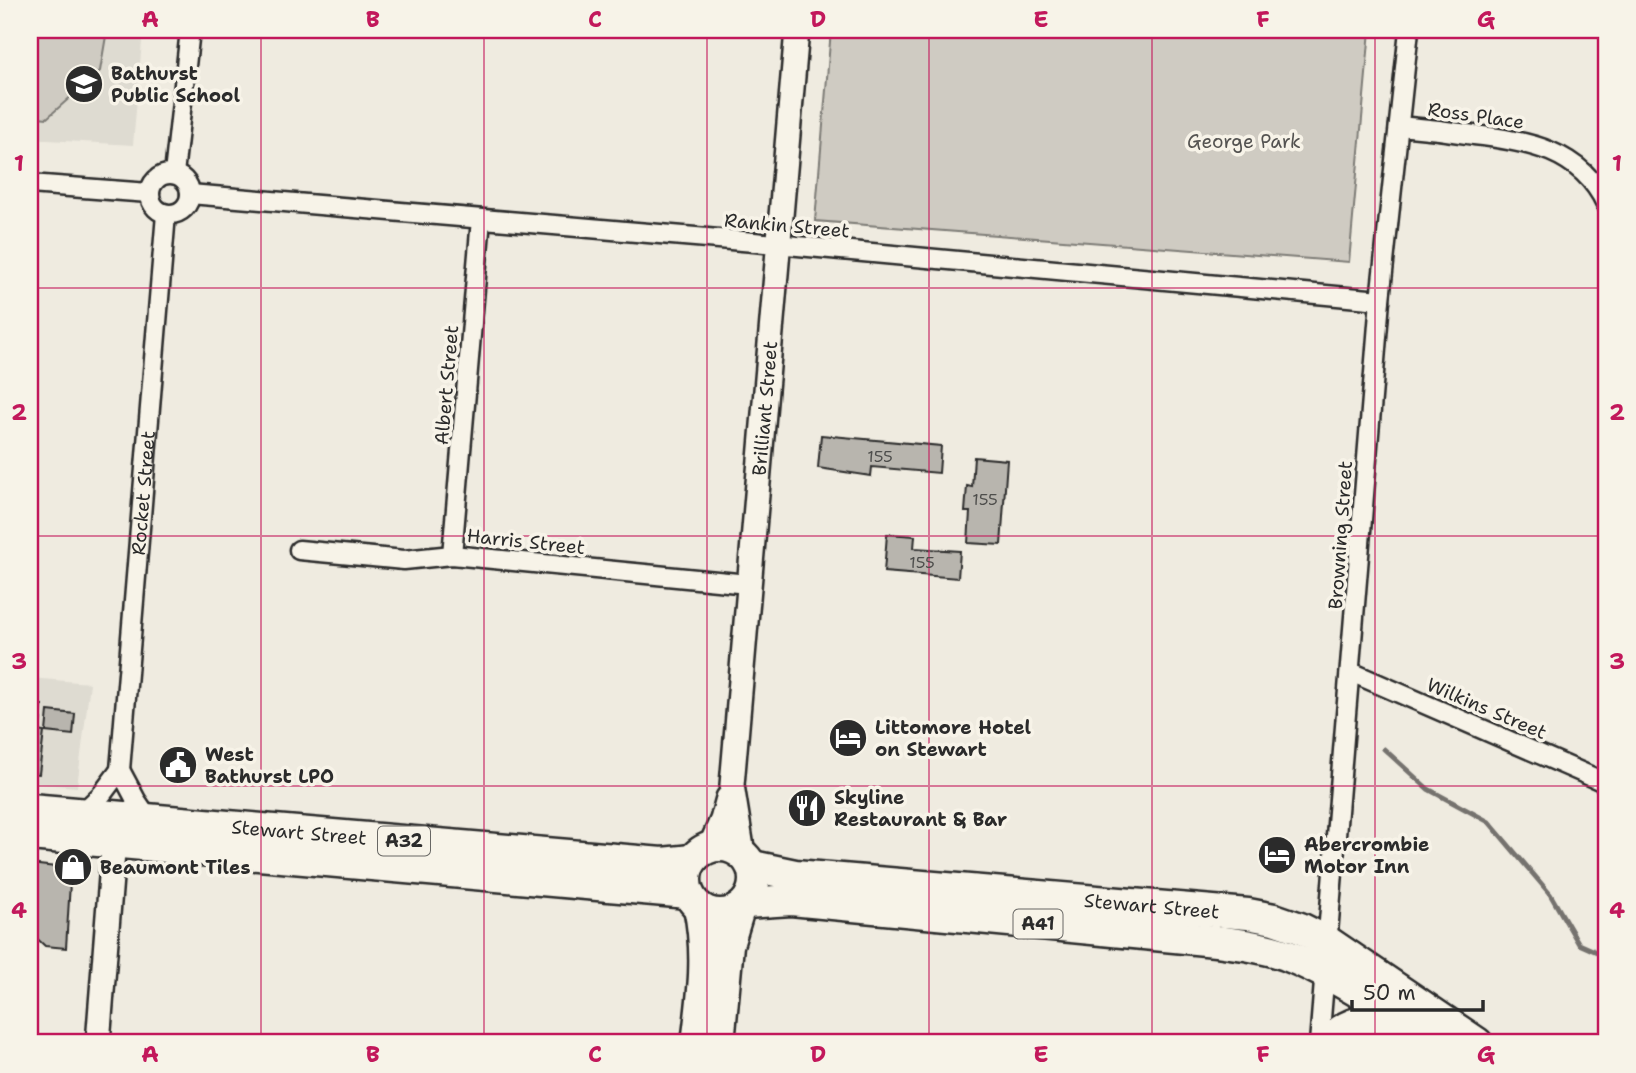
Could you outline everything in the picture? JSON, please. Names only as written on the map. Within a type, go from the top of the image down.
[{"type":"highway","name":"Stewart Street","points":[[30,809],[82,813],[115,829],[149,818],[662,863],[701,854]]},
{"type":"highway","name":"Stewart Street","points":[[30,835],[115,829],[693,900]]},
{"type":"highway","name":"A32","points":[[701,854],[730,848],[747,860]]},
{"type":"highway","points":[[697,1043],[706,961],[705,943],[685,877],[701,854]]},
{"type":"highway","name":"Stewart Street","points":[[747,860],[795,875],[1248,914],[1274,919],[1328,942],[1477,1043]]},
{"type":"highway","points":[[719,1043],[728,945],[742,906],[755,884],[747,860]]},
{"type":"highway","name":"A32","points":[[693,900],[709,913],[719,915],[742,906]]},
{"type":"highway","name":"Stewart Street","points":[[742,906],[791,900],[1216,941],[1284,954],[1326,974],[1430,1038]]},
{"type":"highway","points":[[1328,1043],[1346,1027],[1362,1021],[1388,1022],[1430,1038]]},
{"type":"street","points":[[174,174],[190,30]]},
{"type":"street","name":"Brilliant Street","points":[[701,854],[722,820],[732,785],[797,30]]},
{"type":"street","name":"Browning Street","points":[[1319,1043],[1380,300],[1409,30]]},
{"type":"street","name":"Ross Place","points":[[1399,126],[1516,140],[1543,147],[1567,159],[1588,177],[1606,204]]},
{"type":"street","points":[[174,174],[186,181],[190,194],[185,207],[173,214],[166,214],[156,209],[149,193],[157,178],[174,174]]},
{"type":"street","points":[[30,184],[149,193]]},
{"type":"street","name":"Rankin Street","points":[[190,194],[1380,300]]},
{"type":"street","name":"Rocket Street","points":[[120,770],[166,214]]},
{"type":"street","name":"Albert Street","points":[[452,555],[481,219]]},
{"type":"street","name":"Harris Street","points":[[299,550],[404,560],[452,555],[748,584]]},
{"type":"street","name":"Wilkins Street","points":[[1350,672],[1606,783]]},
{"type":"street","points":[[82,813],[102,794],[120,770],[135,800],[149,818]]},
{"type":"street","name":"Brilliant Street","points":[[732,785],[747,860]]},
{"type":"street","points":[[98,1043],[115,829]]},
{"type":"shaded area","name":"Bathurst Public School","points":[[30,30],[143,30],[133,145],[30,139]]},
{"type":"shaded area","points":[[30,678],[90,683],[77,787],[30,783]]},
{"type":"green space","points":[[30,30],[100,30],[106,36],[100,71],[47,118],[30,116]]},
{"type":"green space","name":"George Park","points":[[831,30],[1370,30],[1349,262],[815,221]]},
{"type":"building","points":[[821,435],[941,446],[939,473],[872,467],[871,476],[818,468]]},
{"type":"building","points":[[974,457],[1007,460],[1001,545],[968,543],[970,512],[965,512],[967,486],[972,487]]},
{"type":"building","points":[[887,534],[915,536],[914,548],[960,551],[958,578],[884,572]]},
{"type":"building","points":[[30,704],[42,705],[39,734],[30,733]]},
{"type":"building","points":[[48,711],[75,714],[73,735],[46,732]]},
{"type":"building","points":[[30,730],[44,732],[39,774],[30,773]]},
{"type":"building","points":[[30,864],[56,867],[70,883],[66,948],[45,946],[30,932]]},
{"type":"waterway","points":[[1384,749],[1428,789],[1489,822],[1550,894],[1579,944],[1606,956]]},
{"type":"place","name":"Bathurst Public School","points":[[84,84]]},
{"type":"place","name":"Littomore Hotel on Stewart","points":[[848,738]]},
{"type":"place","name":"West Bathurst LPO","points":[[178,765]]},
{"type":"place","name":"Skyline Restaurant & Bar","points":[[807,808]]},
{"type":"place","name":"Abercrombie Motor Inn","points":[[1277,855]]},
{"type":"place","name":"Beaumont Tiles","points":[[73,867]]}]
